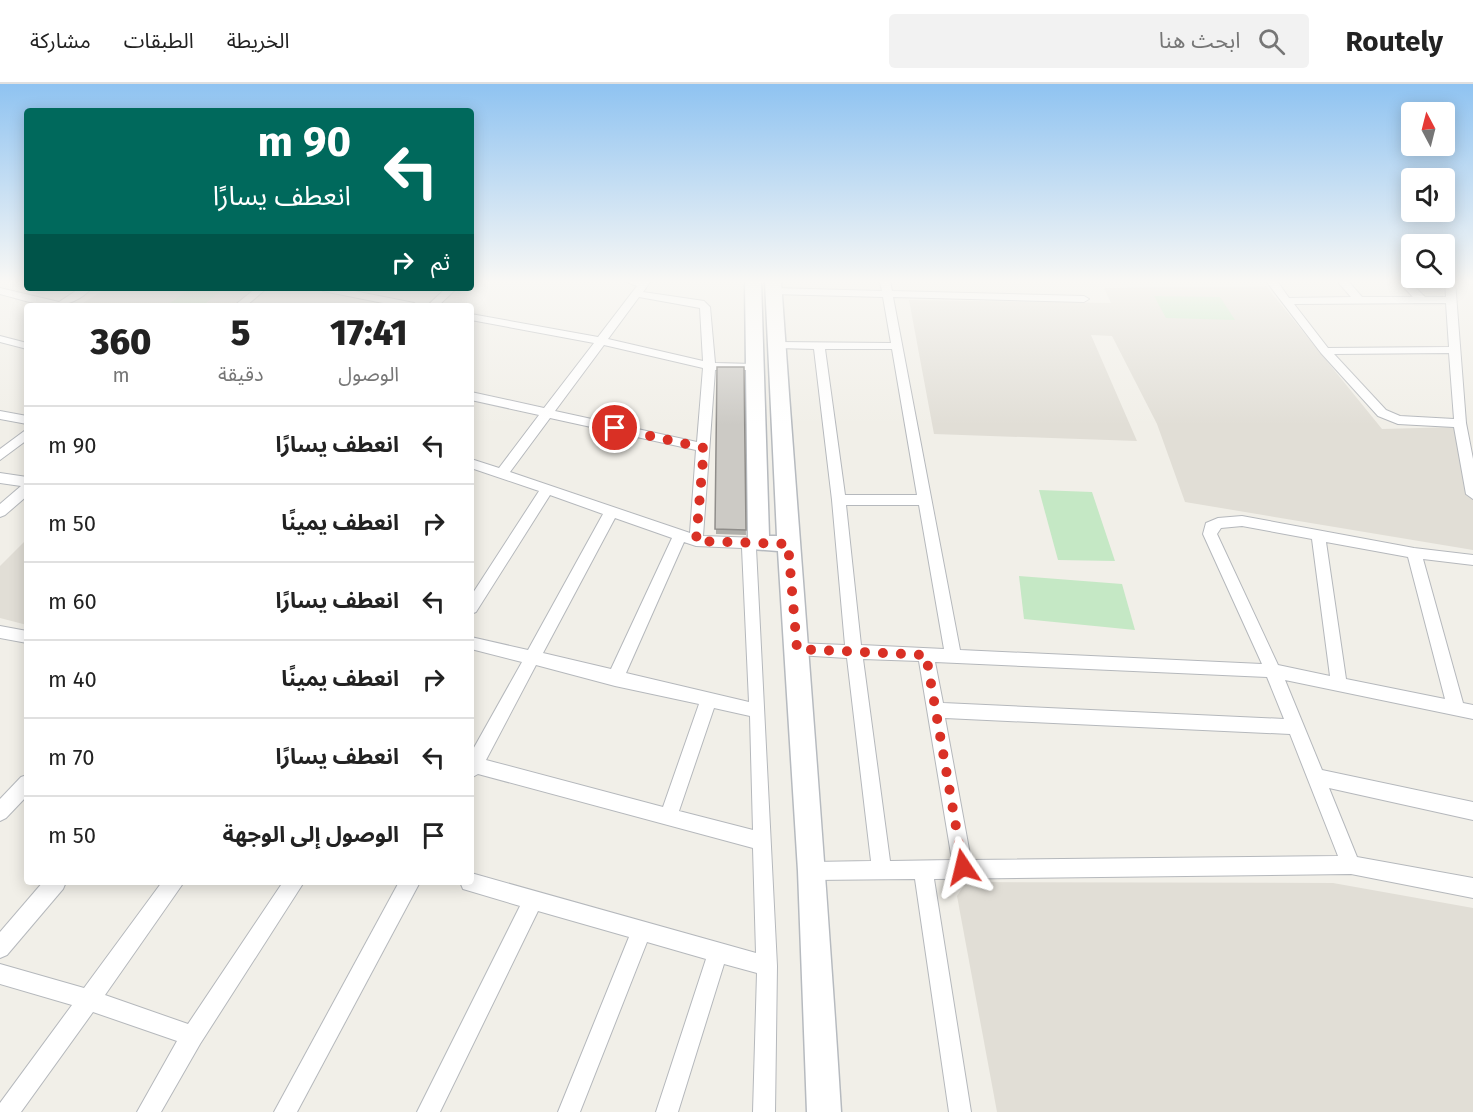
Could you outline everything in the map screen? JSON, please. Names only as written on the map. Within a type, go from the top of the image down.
[{"type":"main road","points":[[754,329],[754,542],[788,544]]},
{"type":"main road","points":[[776,329],[788,544],[812,871],[824,1112]]},
{"type":"street","points":[[2,329],[21,344]]},
{"type":"street","points":[[539,329],[709,366],[754,367]]},
{"type":"street","points":[[502,473],[611,329]]},
{"type":"street","points":[[696,541],[709,366],[705,329]]},
{"type":"street","points":[[894,329],[953,657]]},
{"type":"street","points":[[1308,329],[1372,404],[1390,417],[1406,421],[1460,423]]},
{"type":"street","points":[[1454,329],[1460,423],[1473,494]]},
{"type":"street","points":[[0,339],[21,344]]},
{"type":"street","points":[[777,345],[897,346]]},
{"type":"street","points":[[819,345],[839,500],[854,652],[882,869]]},
{"type":"street","points":[[1325,351],[1455,350]]},
{"type":"street","points":[[474,397],[704,448]]},
{"type":"street","points":[[0,415],[24,419]]},
{"type":"street","points":[[0,456],[24,436]]},
{"type":"street","points":[[474,468],[502,473],[696,541],[754,542],[767,966],[764,1112]]},
{"type":"street","points":[[0,478],[24,482]]},
{"type":"street","points":[[474,598],[547,489]]},
{"type":"street","points":[[0,512],[24,491]]},
{"type":"street","points":[[839,500],[924,500]]},
{"type":"street","points":[[474,764],[612,511]]},
{"type":"street","points":[[1351,865],[1273,671],[1210,534],[1211,527],[1242,521],[1414,553],[1473,560]]},
{"type":"street","points":[[1318,534],[1339,684]]},
{"type":"street","points":[[615,679],[680,536]]},
{"type":"street","points":[[1414,553],[1456,709]]},
{"type":"street","points":[[0,632],[24,636]]},
{"type":"street","points":[[474,644],[615,679],[758,711]]},
{"type":"street","points":[[797,649],[1273,671],[1473,712]]},
{"type":"street","points":[[926,655],[963,867]]},
{"type":"street","points":[[668,818],[708,701]]},
{"type":"street","points":[[936,710],[1296,727]]},
{"type":"street","points":[[474,769],[763,842]]},
{"type":"street","points":[[1317,777],[1473,811]]},
{"type":"street","points":[[0,812],[7,796],[24,785]]},
{"type":"street","points":[[812,871],[963,867],[1351,865],[1473,888]]},
{"type":"street","points":[[923,868],[960,1112]]},
{"type":"street","points":[[474,883],[767,966]]},
{"type":"street","points":[[0,948],[53,885]]},
{"type":"street","points":[[7,1112],[172,885]]},
{"type":"street","points":[[148,1112],[192,1036],[292,885]]},
{"type":"street","points":[[285,1112],[408,885]]},
{"type":"street","points":[[428,1112],[533,900]]},
{"type":"street","points":[[568,1112],[641,931]]},
{"type":"street","points":[[667,1112],[718,952]]},
{"type":"street","points":[[0,974],[87,999],[192,1036]]},
{"type":"shaded area","points":[[914,329],[1301,329],[1382,429],[1457,427],[1473,497],[1473,550],[1185,502],[1157,424],[1112,336],[1091,335],[1137,441],[934,434]]},
{"type":"shaded area","points":[[24,542],[24,624],[0,618],[0,566]]},
{"type":"shaded area","points":[[966,882],[1333,883],[1473,908],[1473,1112],[997,1112],[957,896]]},
{"type":"green space","points":[[1039,490],[1092,492],[1115,561],[1058,560]]},
{"type":"green space","points":[[1019,576],[1122,584],[1135,630],[1024,619]]},
{"type":"building","points":[[717,367],[744,367],[746,530],[715,529]]},
{"type":"route","points":[[615,428],[704,448],[696,541],[788,544],[797,649],[926,655],[963,867]]}]
